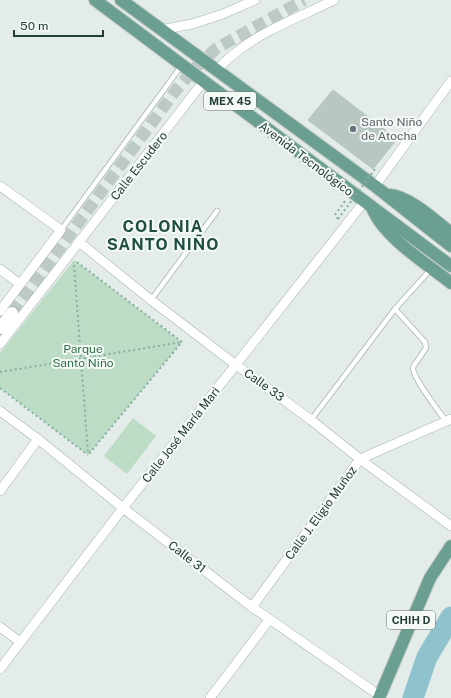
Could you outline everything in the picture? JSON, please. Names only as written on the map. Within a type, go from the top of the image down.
[{"type":"main road","name":"Avenida Tecnológico","points":[[95,0],[368,205]]},
{"type":"main road","name":"Avenida Tecnológico","points":[[121,0],[375,186]]},
{"type":"main road","name":"MEX 45","points":[[375,186],[385,194],[400,197],[409,201],[448,239]]},
{"type":"main road","name":"MEX 45","points":[[368,205],[451,266]]},
{"type":"main road","points":[[368,205],[388,232],[451,283]]},
{"type":"main road","name":"CHIH D","points":[[379,697],[430,578],[451,546]]},
{"type":"street","points":[[161,30],[192,24],[217,16],[255,0]]},
{"type":"street","points":[[216,71],[233,54],[250,42],[334,0]]},
{"type":"street","points":[[375,186],[451,81]]},
{"type":"street","name":"Calle Escudero","points":[[0,344],[204,82]]},
{"type":"street","points":[[0,186],[61,230],[20,284],[0,328]]},
{"type":"street","name":"Calle José María Mari","points":[[0,669],[123,508],[236,365],[368,205]]},
{"type":"street","name":"Calle 33","points":[[79,242],[151,300],[236,365],[451,526]]},
{"type":"street","points":[[0,269],[20,284]]},
{"type":"street","name":"Calle 31","points":[[0,411],[38,439],[123,508],[269,620],[379,697]]},
{"type":"street","name":"Calle J. Eligio Muñoz","points":[[252,607],[360,459],[448,420]]},
{"type":"street","points":[[0,491],[38,439]]},
{"type":"street","points":[[210,698],[269,620]]},
{"type":"street","points":[[0,627],[20,642]]},
{"type":"lane","points":[[61,230],[182,65]]},
{"type":"lane","points":[[151,300],[217,211]]},
{"type":"lane","points":[[311,420],[395,309],[432,268]]},
{"type":"lane","points":[[395,309],[425,342],[426,348],[412,370],[448,420]]},
{"type":"path","points":[[351,192],[335,215],[338,219],[375,170]]},
{"type":"path","points":[[88,455],[74,260],[182,342]]},
{"type":"path","points":[[0,372],[182,342]]},
{"type":"path","points":[[88,455],[182,342]]},
{"type":"path","points":[[0,388],[88,455]]},
{"type":"green space","name":"Parque Santo Niño","points":[[74,260],[182,342],[88,455],[0,388],[0,353]]},
{"type":"green space","points":[[133,418],[156,436],[127,474],[104,456]]},
{"type":"building","name":"Santo Niño de Atocha","points":[[333,90],[397,139],[373,169],[308,120]]},
{"type":"waterway","points":[[413,698],[427,657],[451,617]]},
{"type":"tunnel","points":[[12,313],[176,90],[197,66],[217,48],[304,0]]},
{"type":"place","name":"Santo Niño de Atocha","points":[[353,129]]},
{"type":"district","name":"COLONIA SANTO NIÑO","points":[[163,235]]}]
